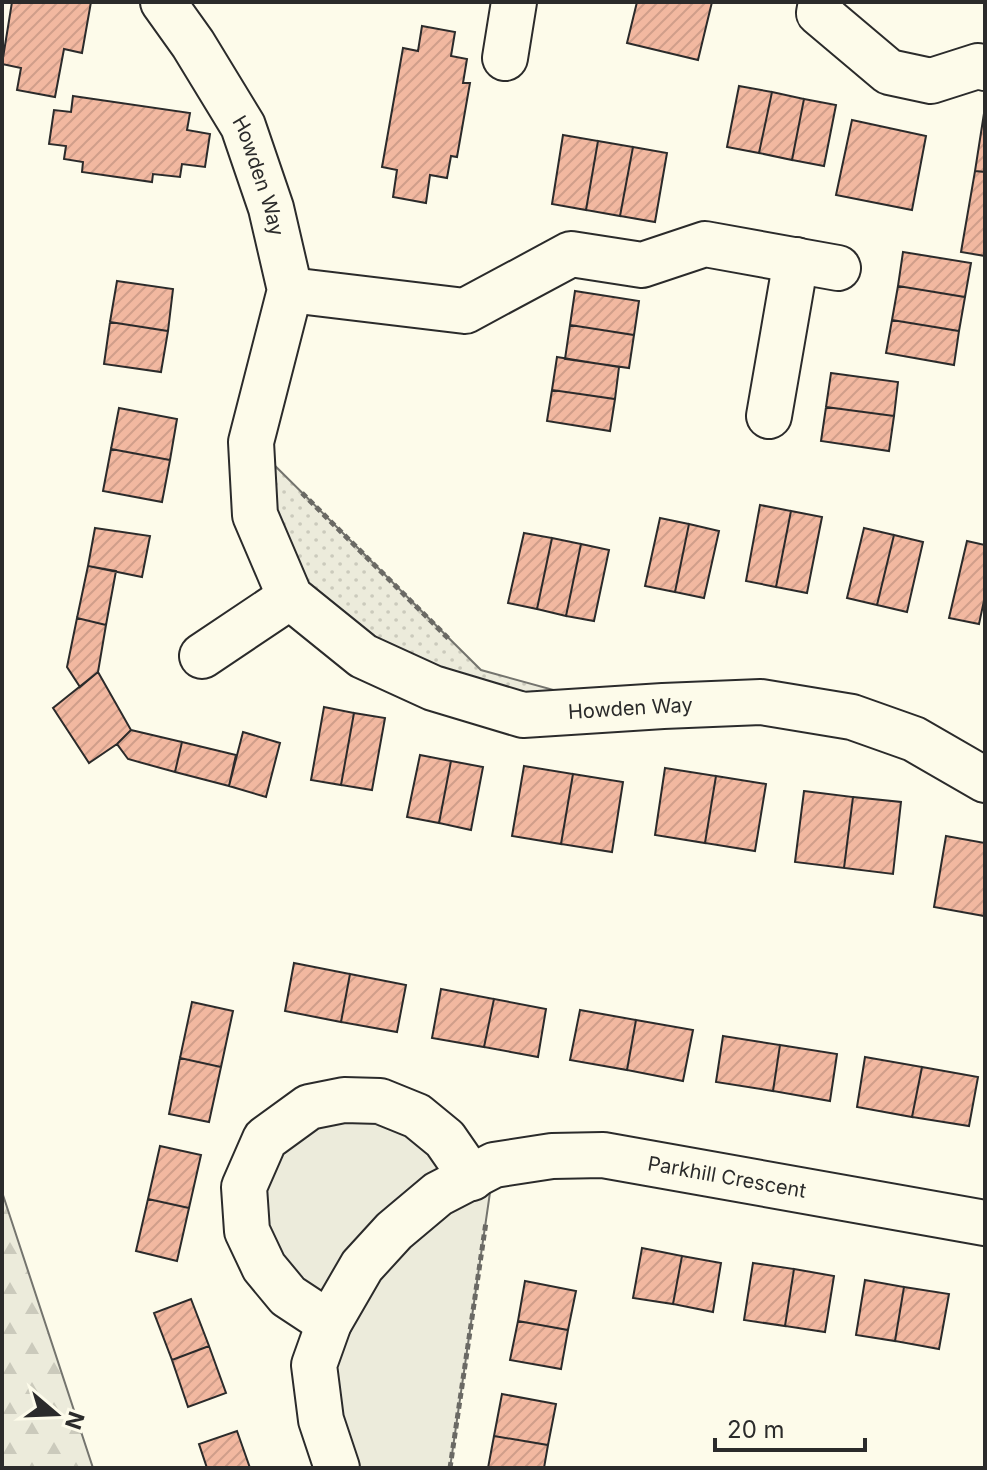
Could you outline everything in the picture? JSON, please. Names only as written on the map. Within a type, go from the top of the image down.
[{"type":"street","name":"Howden Way","points":[[163,2],[193,44],[243,126],[271,208],[290,290],[251,442],[255,515],[290,597],[363,656],[433,688],[523,715],[761,702],[852,717],[914,739],[985,780]]},
{"type":"street","points":[[505,58],[514,2]]},
{"type":"street","points":[[821,2],[819,13],[889,72],[931,81],[978,66],[985,68]]},
{"type":"street","points":[[290,290],[465,311],[571,254],[642,265],[705,244],[838,268]]},
{"type":"street","points":[[769,416],[796,260]]},
{"type":"street","points":[[202,656],[290,597]]},
{"type":"street","points":[[329,1323],[288,1296],[264,1267],[247,1231],[244,1187],[265,1139],[309,1107],[344,1100],[380,1101],[417,1116],[483,1171]]},
{"type":"street","name":"Parkhill Crescent","points":[[337,1468],[321,1420],[314,1365],[329,1323],[362,1266],[394,1231],[438,1194],[483,1171],[552,1156],[603,1155],[985,1223]]},
{"type":"path","points":[[251,442],[459,648]]},
{"type":"path","points":[[450,1468],[483,1171]]},
{"type":"green space","points":[[251,442],[481,670],[619,708],[523,715],[290,597]]},
{"type":"green space","points":[[344,1100],[494,1165],[450,1468],[337,1468],[329,1323],[264,1267],[265,1139]]},
{"type":"green space","points":[[2,1192],[93,1468],[2,1468]]},
{"type":"building","points":[[12,2],[91,2],[82,53],[64,49],[55,97],[17,90],[21,68],[2,64]]},
{"type":"building","points":[[637,2],[712,2],[698,60],[627,43]]},
{"type":"building","points":[[422,26],[455,32],[451,56],[467,59],[463,83],[470,83],[457,157],[451,156],[447,178],[430,175],[426,203],[393,197],[397,170],[382,167],[403,48],[418,51]]},
{"type":"building","points":[[739,86],[772,92],[759,153],[727,147]]},
{"type":"building","points":[[772,92],[804,99],[792,160],[759,153]]},
{"type":"building","points":[[73,96],[190,113],[187,130],[210,134],[205,167],[182,164],[180,177],[153,174],[152,182],[82,172],[83,162],[64,159],[66,146],[49,144],[54,110],[71,112]]},
{"type":"building","points":[[804,99],[836,105],[824,166],[792,160]]},
{"type":"building","points":[[985,107],[985,172],[975,171]]},
{"type":"building","points":[[852,120],[926,136],[912,210],[836,195]]},
{"type":"building","points":[[563,135],[598,141],[586,210],[552,204]]},
{"type":"building","points":[[598,141],[633,147],[620,216],[586,210]]},
{"type":"building","points":[[633,147],[667,153],[655,222],[620,216]]},
{"type":"building","points":[[975,171],[985,172],[985,256],[961,252]]},
{"type":"building","points":[[903,252],[971,263],[965,297],[898,286]]},
{"type":"building","points":[[117,281],[173,289],[168,331],[110,322]]},
{"type":"building","points":[[898,286],[965,297],[959,331],[892,320]]},
{"type":"building","points":[[575,291],[639,301],[634,335],[570,325]]},
{"type":"building","points":[[892,320],[959,331],[954,365],[886,353]]},
{"type":"building","points":[[110,322],[168,331],[161,372],[104,364]]},
{"type":"building","points":[[570,325],[634,335],[629,368],[565,359]]},
{"type":"building","points":[[557,357],[619,367],[615,399],[552,390]]},
{"type":"building","points":[[831,373],[898,382],[894,416],[826,407]]},
{"type":"building","points":[[552,390],[615,399],[610,431],[547,421]]},
{"type":"building","points":[[826,407],[894,416],[889,451],[821,441]]},
{"type":"building","points":[[119,408],[177,419],[170,460],[111,449]]},
{"type":"building","points":[[111,449],[170,460],[162,502],[103,491]]},
{"type":"building","points":[[760,505],[791,511],[776,587],[746,581]]},
{"type":"building","points":[[791,511],[822,517],[807,593],[776,587]]},
{"type":"building","points":[[660,518],[689,524],[675,592],[645,586]]},
{"type":"building","points":[[689,524],[719,531],[704,598],[675,592]]},
{"type":"building","points":[[95,528],[150,536],[142,577],[88,566]]},
{"type":"building","points":[[864,528],[894,535],[877,605],[847,598]]},
{"type":"building","points":[[524,533],[552,538],[537,609],[508,603]]},
{"type":"building","points":[[894,535],[923,542],[907,612],[877,605]]},
{"type":"building","points":[[552,538],[581,544],[566,616],[537,609]]},
{"type":"building","points":[[967,541],[985,545],[985,596],[979,624],[949,618]]},
{"type":"building","points":[[581,544],[609,550],[594,621],[566,616]]},
{"type":"building","points":[[88,566],[116,571],[106,625],[77,618]]},
{"type":"building","points":[[77,618],[106,625],[98,672],[80,687],[67,667]]},
{"type":"building","points":[[98,672],[131,730],[89,763],[53,708]]},
{"type":"building","points":[[324,707],[354,713],[341,785],[311,780]]},
{"type":"building","points":[[354,713],[385,718],[372,790],[341,785]]},
{"type":"building","points":[[131,730],[182,742],[175,772],[128,759],[117,744]]},
{"type":"building","points":[[243,732],[280,743],[266,797],[229,786]]},
{"type":"building","points":[[182,742],[236,755],[229,786],[175,772]]},
{"type":"building","points":[[420,755],[451,761],[439,823],[407,817]]},
{"type":"building","points":[[451,761],[483,767],[471,830],[439,823]]},
{"type":"building","points":[[524,766],[573,774],[561,844],[512,836]]},
{"type":"building","points":[[665,768],[716,776],[705,843],[655,835]]},
{"type":"building","points":[[573,774],[623,782],[612,852],[561,844]]},
{"type":"building","points":[[716,776],[766,784],[755,851],[705,843]]},
{"type":"building","points":[[804,791],[853,797],[844,868],[795,862]]},
{"type":"building","points":[[853,797],[901,802],[893,874],[844,868]]},
{"type":"building","points":[[946,836],[985,843],[984,916],[934,907]]},
{"type":"building","points":[[294,963],[350,974],[341,1022],[285,1011]]},
{"type":"building","points":[[350,974],[406,985],[397,1032],[341,1022]]},
{"type":"building","points":[[441,989],[494,999],[484,1047],[432,1038]]},
{"type":"building","points":[[494,999],[546,1009],[538,1057],[484,1047]]},
{"type":"building","points":[[192,1002],[233,1011],[221,1067],[180,1058]]},
{"type":"building","points":[[580,1010],[636,1020],[627,1070],[570,1060]]},
{"type":"building","points":[[636,1020],[693,1030],[683,1081],[627,1070]]},
{"type":"building","points":[[723,1036],[780,1045],[773,1091],[716,1082]]},
{"type":"building","points":[[780,1045],[837,1054],[830,1101],[773,1091]]},
{"type":"building","points":[[865,1057],[922,1067],[912,1117],[857,1107]]},
{"type":"building","points":[[180,1058],[221,1067],[209,1122],[169,1114]]},
{"type":"building","points":[[922,1067],[978,1077],[969,1126],[912,1117]]},
{"type":"building","points":[[160,1146],[201,1155],[189,1208],[148,1199]]},
{"type":"building","points":[[148,1199],[189,1208],[177,1261],[136,1251]]},
{"type":"building","points":[[642,1248],[682,1256],[673,1304],[633,1298]]},
{"type":"building","points":[[682,1256],[721,1263],[713,1312],[673,1304]]},
{"type":"building","points":[[753,1263],[794,1269],[785,1326],[744,1320]]},
{"type":"building","points":[[794,1269],[834,1276],[825,1332],[785,1326]]},
{"type":"building","points":[[865,1280],[904,1287],[895,1341],[856,1335]]},
{"type":"building","points":[[525,1281],[576,1291],[568,1330],[518,1321]]},
{"type":"building","points":[[904,1287],[949,1294],[939,1349],[895,1341]]},
{"type":"building","points":[[191,1299],[209,1346],[172,1360],[154,1313]]},
{"type":"building","points":[[518,1321],[568,1330],[561,1369],[510,1360]]},
{"type":"building","points":[[209,1346],[226,1393],[188,1407],[172,1360]]},
{"type":"building","points":[[502,1394],[556,1404],[548,1445],[494,1436]]},
{"type":"building","points":[[237,1431],[250,1468],[207,1468],[199,1444]]},
{"type":"building","points":[[494,1436],[548,1445],[544,1468],[488,1468]]}]
